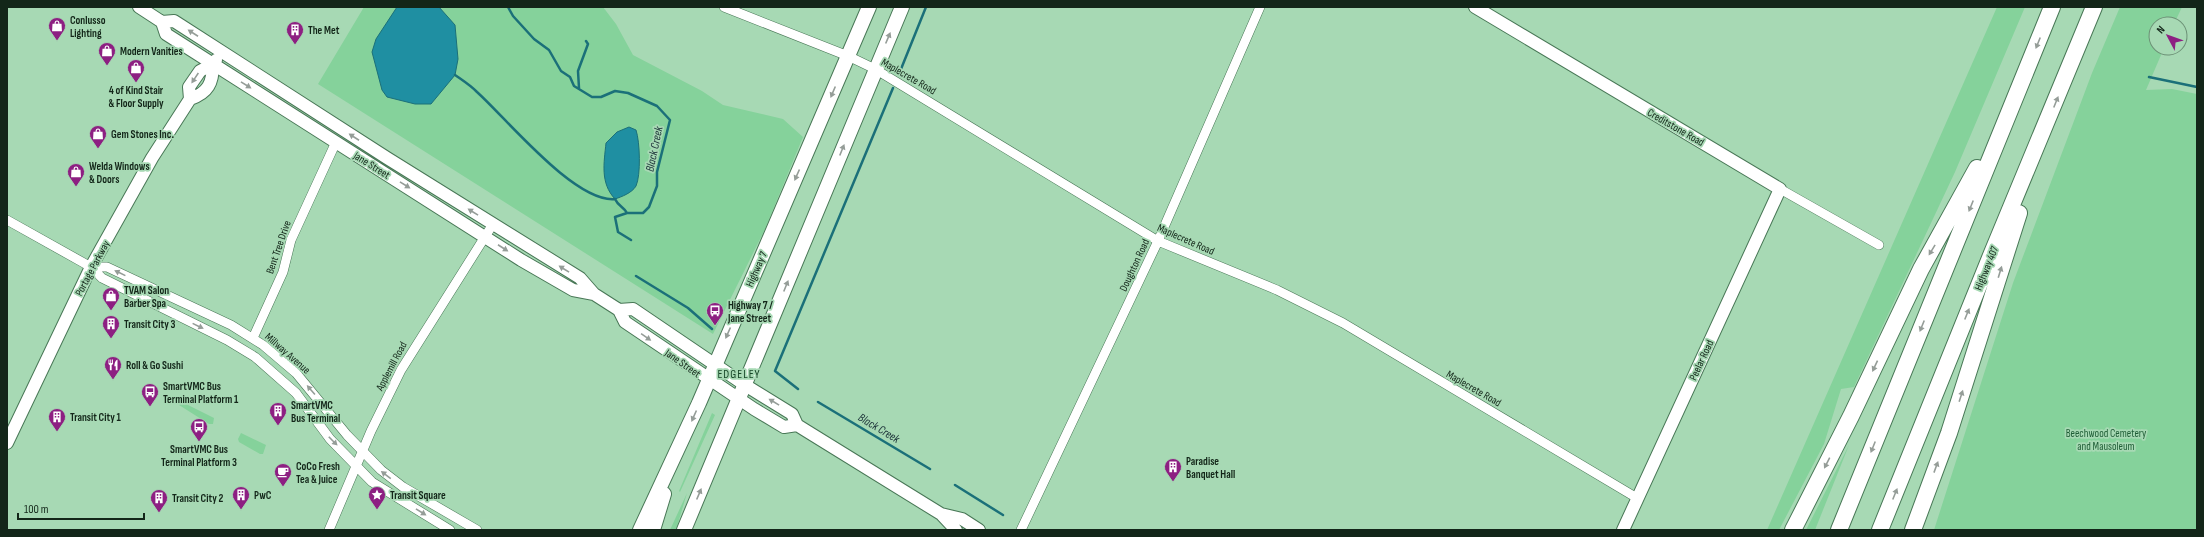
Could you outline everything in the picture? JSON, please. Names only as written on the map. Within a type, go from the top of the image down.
[{"type":"highway","points":[[1839,530],[2052,7]]},
{"type":"highway","name":"Highway 407","points":[[1880,530],[1992,253],[2041,138],[2094,7]]},
{"type":"highway","points":[[1793,530],[1851,416],[1921,269],[2017,92]]},
{"type":"highway","points":[[1913,530],[1954,418],[2041,138]]},
{"type":"main road","name":"Jane Street","points":[[139,7],[162,22],[174,21],[580,278],[594,294],[619,310],[625,322],[708,380],[784,427],[797,425]]},
{"type":"main road","name":"Highway 7","points":[[640,530],[672,463],[715,365],[869,7]]},
{"type":"main road","points":[[684,530],[902,7]]},
{"type":"main road","name":"Creditstone Road","points":[[1475,7],[1780,189]]},
{"type":"main road","name":"Jane Street","points":[[162,22],[166,34],[485,236],[573,290],[594,294]]},
{"type":"main road","name":"Portage Parkway","points":[[7,443],[91,267],[152,158],[190,99],[202,95],[213,78],[213,64],[222,52]]},
{"type":"main road","name":"Peelar Road","points":[[1623,530],[1780,189]]},
{"type":"main road","name":"Jane Street","points":[[619,310],[633,310],[745,385],[792,414],[797,425],[941,514],[956,530]]},
{"type":"main road","points":[[653,530],[672,463]]},
{"type":"main road","name":"Jane Street","points":[[941,514],[962,519],[980,530]]},
{"type":"street","name":"Maplecrete Road","points":[[724,7],[848,56],[875,70],[1158,241],[1277,290],[1343,323],[1637,498]]},
{"type":"street","name":"Doughton Road","points":[[1021,530],[1158,241],[1260,7]]},
{"type":"street","name":"Bent Tree Drive","points":[[253,338],[283,272],[291,240],[336,142]]},
{"type":"street","name":"Creditstone Road","points":[[1780,189],[1879,245]]},
{"type":"street","name":"Millway Avenue","points":[[7,220],[91,267],[102,278],[227,340],[255,357],[296,393],[330,439],[357,464],[372,482],[450,530]]},
{"type":"street","name":"Applemill Road","points":[[329,530],[357,464],[401,370],[493,224]]},
{"type":"street","name":"Millway Avenue","points":[[91,267],[107,267],[231,325],[253,338],[296,373],[363,452],[381,470],[403,487],[466,527],[477,530]]},
{"type":"green space","points":[[364,7],[603,7],[616,24],[633,55],[702,91],[723,105],[783,119],[803,137],[765,229],[713,334],[318,84]]},
{"type":"green space","points":[[1997,7],[2025,7],[1955,172],[1854,387],[1841,389],[1824,444],[1779,530],[1767,530]]},
{"type":"green space","name":"Beechwood Cemetery and Mausoleum","points":[[2120,7],[2182,7],[2178,16],[2148,16],[2148,56],[2161,56],[2146,90],[2172,89],[2197,94],[2197,530],[1934,530],[2013,283],[2092,73]]},
{"type":"green space","points":[[182,402],[214,418],[213,424],[209,424],[179,405]]},
{"type":"green space","points":[[712,413],[715,415],[680,492],[679,491]]},
{"type":"green space","points":[[241,433],[266,445],[263,454],[260,454],[239,442],[238,439]]},
{"type":"green space","points":[[1849,445],[1815,530],[1806,530]]},
{"type":"green space","points":[[687,493],[676,530],[670,530]]},
{"type":"water","points":[[397,7],[439,7],[455,25],[458,59],[455,75],[431,104],[415,104],[387,97],[382,90],[372,52],[376,39]]},
{"type":"water","points":[[629,127],[636,130],[637,135],[639,158],[638,181],[632,191],[615,199],[610,193],[605,180],[604,165],[606,143],[617,132]]},
{"type":"waterway","name":"Black Creek","points":[[508,7],[513,16],[534,39],[549,50],[561,71],[570,77],[574,86],[592,97],[601,97],[615,91],[628,93],[657,106],[670,120],[657,172],[657,186],[649,207],[643,213],[627,213],[615,217],[618,232],[631,240]]},
{"type":"waterway","points":[[899,74],[926,7]]},
{"type":"waterway","points":[[579,88],[578,71],[588,44],[586,41]]},
{"type":"waterway","points":[[455,75],[474,89],[561,174],[581,188],[599,197],[615,199],[627,213]]},
{"type":"waterway","points":[[2149,77],[2197,87]]},
{"type":"waterway","points":[[798,389],[775,371],[893,88]]},
{"type":"waterway","name":"Black Creek","points":[[636,276],[688,308],[712,329]]},
{"type":"waterway","name":"Black Creek","points":[[818,402],[930,469]]},
{"type":"waterway","name":"Black Creek","points":[[955,485],[1003,515]]},
{"type":"place","name":"Conlusso Lighting","points":[[57,41]]},
{"type":"place","name":"The Met","points":[[295,45]]},
{"type":"place","name":"Modern Vanities","points":[[107,66]]},
{"type":"place","name":"4 of Kind Stair & Floor Supply","points":[[136,83]]},
{"type":"place","name":"Gem Stones Inc.","points":[[98,149]]},
{"type":"place","name":"Welda Windows & Doors","points":[[76,187]]},
{"type":"place","name":"TVAM Salon Barber Spa","points":[[111,311]]},
{"type":"place","name":"Highway 7 / Jane Street","points":[[715,326]]},
{"type":"place","name":"Transit City 3","points":[[111,339]]},
{"type":"place","name":"Roll & Go Sushi","points":[[113,380]]},
{"type":"place","name":"SmartVMC Bus Terminal Platform 1","points":[[150,407]]},
{"type":"place","name":"SmartVMC Bus Terminal","points":[[278,426]]},
{"type":"place","name":"Transit City 1","points":[[57,432]]},
{"type":"place","name":"SmartVMC Bus Terminal Platform 3","points":[[199,442]]},
{"type":"place","name":"Paradise Banquet Hall","points":[[1173,482]]},
{"type":"place","name":"CoCo Fresh Tea & Juice","points":[[283,487]]},
{"type":"place","name":"PwC","points":[[241,510]]},
{"type":"place","name":"Transit Square","points":[[377,510]]},
{"type":"place","name":"Transit City 2","points":[[159,513]]},
{"type":"district","name":"EDGELEY","points":[[739,374]]}]
